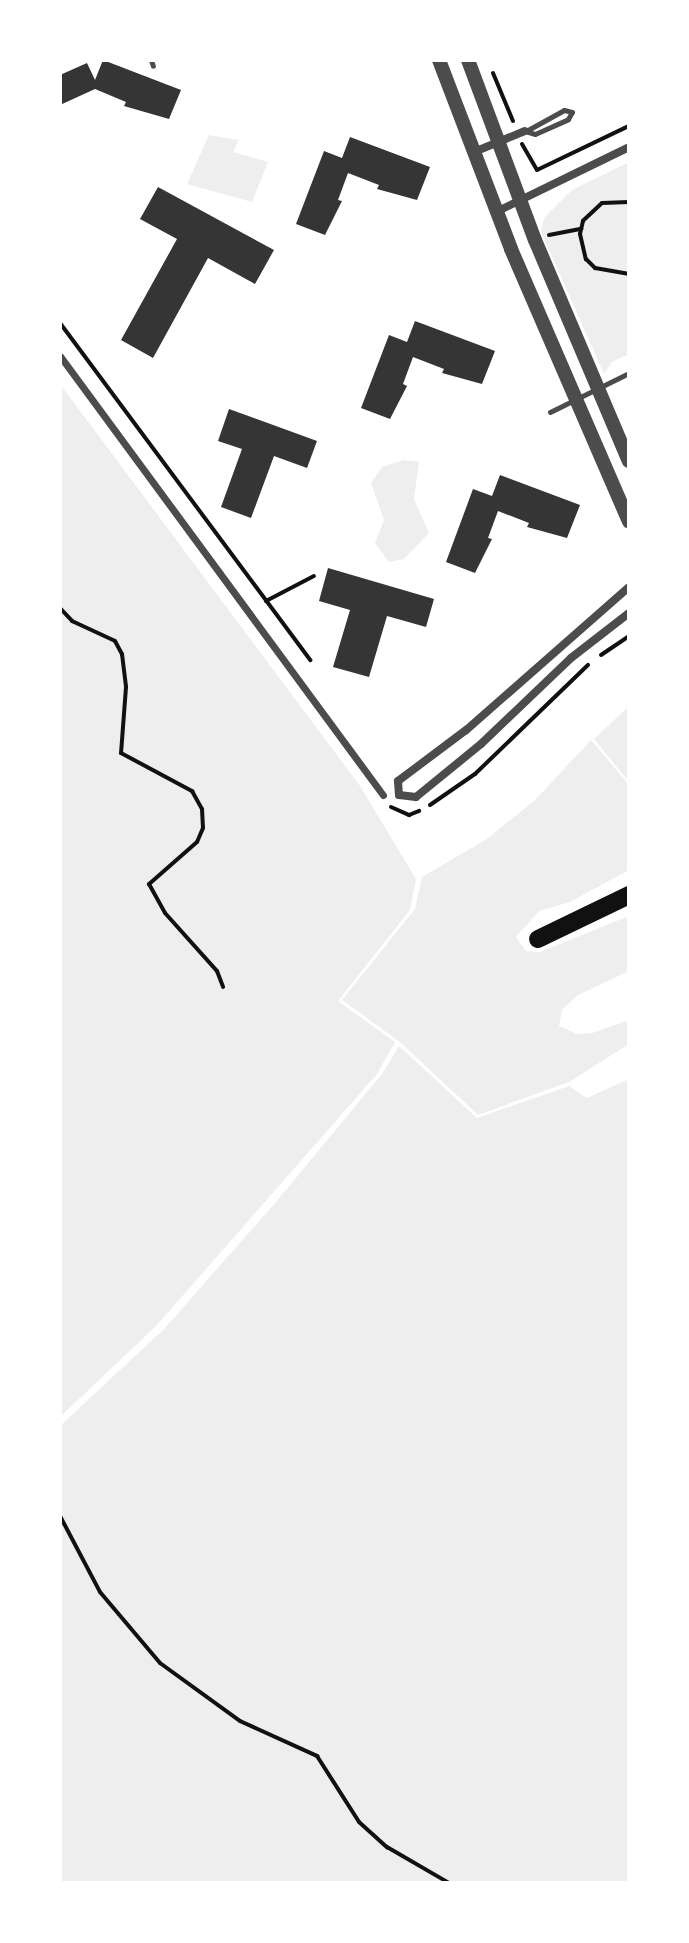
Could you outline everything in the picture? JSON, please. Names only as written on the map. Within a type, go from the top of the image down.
[{"type":"highway","points":[[538,939],[629,895]]},
{"type":"street","points":[[439,60],[496,212],[574,400],[629,522]]},
{"type":"street","points":[[468,60],[519,200],[596,390],[629,461]]},
{"type":"street","points":[[474,152],[522,133]]},
{"type":"street","points":[[496,212],[629,147]]},
{"type":"street","points":[[60,356],[383,795]]},
{"type":"street","points":[[629,587],[466,730],[398,781],[399,795],[416,797],[481,744],[571,658],[629,613]]},
{"type":"lane","points":[[564,110],[572,112],[568,119],[535,134],[522,133],[564,110]]},
{"type":"lane","points":[[550,412],[629,373]]},
{"type":"path","points":[[488,60],[537,170],[629,126]]},
{"type":"path","points":[[629,202],[602,203],[581,229],[580,246],[595,268],[606,274],[629,274]]},
{"type":"path","points":[[541,238],[581,229]]},
{"type":"path","points":[[60,323],[310,660]]},
{"type":"path","points":[[266,601],[314,576]]},
{"type":"path","points":[[60,608],[72,621],[115,641],[122,654],[126,687],[121,753],[192,791],[202,809],[203,828],[197,842],[149,884],[165,913],[209,959],[223,987]]},
{"type":"path","points":[[60,1516],[100,1592],[160,1663],[240,1721],[317,1756],[359,1822],[387,1847],[449,1883]]},
{"type":"shaded area","points":[[209,135],[239,140],[233,152],[268,162],[252,202],[187,184]]},
{"type":"shaded area","points":[[629,162],[629,354],[612,362],[604,374],[541,232],[544,218],[572,190]]},
{"type":"shaded area","points":[[60,384],[360,786],[416,879],[410,910],[338,1001],[395,1042],[377,1074],[157,1325],[60,1417]]},
{"type":"shaded area","points":[[404,460],[419,462],[414,499],[429,533],[404,559],[389,562],[375,543],[384,520],[371,483],[382,467]]},
{"type":"shaded area","points":[[629,706],[629,782],[594,739]]},
{"type":"shaded area","points":[[591,740],[629,785],[629,870],[570,902],[539,911],[516,937],[526,951],[540,952],[629,916],[629,971],[578,995],[562,1010],[559,1026],[577,1034],[592,1033],[629,1020],[629,1044],[569,1082],[478,1115],[400,1042],[342,1000],[415,909],[422,877],[487,839],[535,800]]},
{"type":"shaded area","points":[[399,1046],[477,1118],[569,1086],[587,1098],[629,1079],[629,1883],[60,1883],[60,1426],[164,1329],[276,1202],[382,1074]]},
{"type":"building","points":[[103,60],[181,90],[169,119],[124,106],[126,102],[95,89],[60,105],[60,75],[87,63],[95,80]]},
{"type":"building","points":[[350,137],[430,167],[417,200],[377,189],[379,185],[348,173],[338,200],[342,201],[325,235],[296,224],[324,151],[342,158]]},
{"type":"building","points":[[158,187],[274,250],[255,284],[208,258],[153,358],[121,340],[177,239],[140,219]]},
{"type":"building","points":[[415,321],[495,351],[482,384],[442,373],[444,369],[413,357],[403,384],[407,386],[390,419],[361,408],[389,335],[407,342]]},
{"type":"building","points":[[229,409],[317,441],[307,468],[274,456],[251,518],[221,507],[242,449],[218,441]]},
{"type":"building","points":[[500,475],[580,505],[567,538],[527,527],[529,523],[498,511],[488,538],[492,539],[475,573],[446,562],[473,489],[492,496]]},
{"type":"building","points":[[328,568],[434,599],[426,627],[387,616],[369,677],[333,667],[350,610],[319,601]]}]
